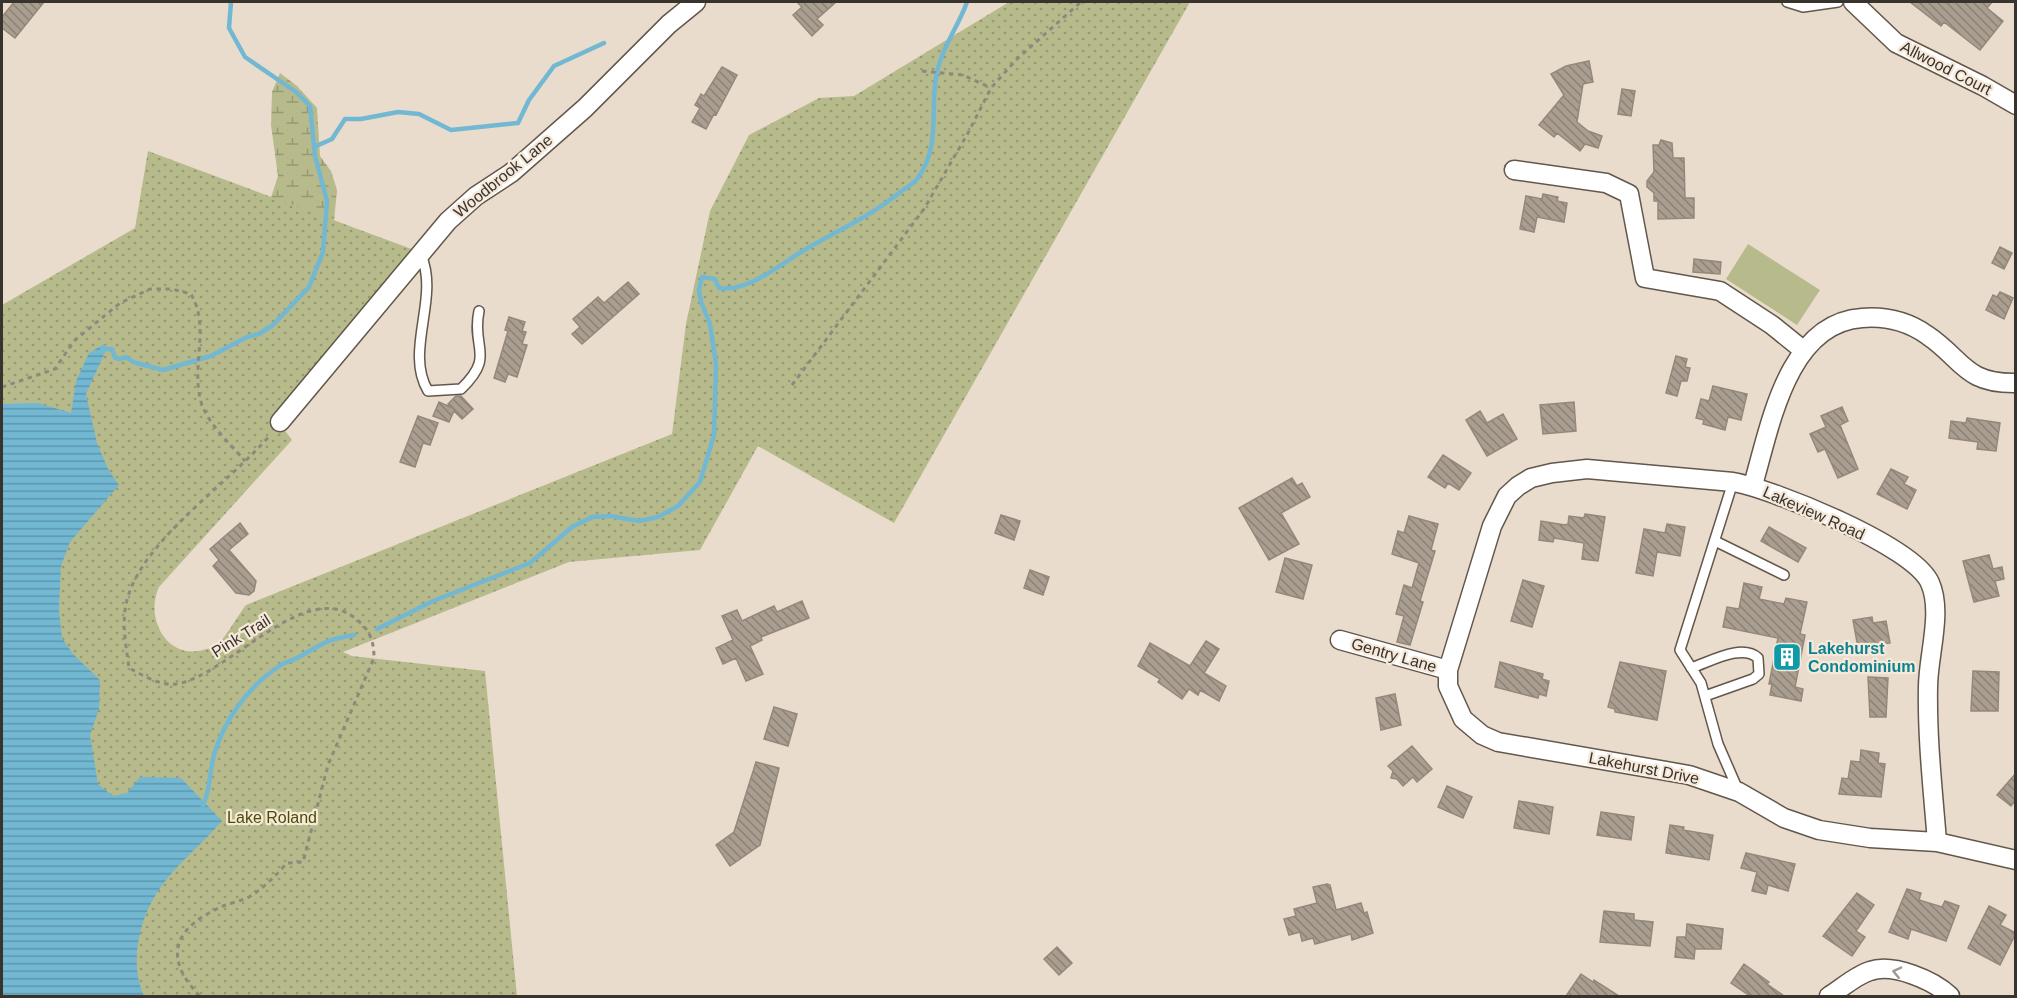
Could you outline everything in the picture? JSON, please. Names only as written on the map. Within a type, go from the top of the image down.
[{"type":"street","name":"Woodbrook Lane","points":[[280,422],[448,221],[476,196],[511,173],[585,108],[696,2]]},
{"type":"street","name":"Allwood Court","points":[[1853,2],[1896,44],[1983,86],[2016,105]]},
{"type":"street","points":[[1514,170],[1606,183],[1629,194],[1645,278],[1720,291],[1772,325],[1803,350]]},
{"type":"street","points":[[1753,485],[1779,396],[1803,350],[1817,334],[1834,325],[1857,318],[1903,321],[1926,334],[1964,369],[1982,379],[2016,383]]},
{"type":"street","name":"Lakeview Road","points":[[1448,670],[1492,526],[1507,496],[1531,478],[1587,469],[1753,485],[1830,517],[1884,545],[1910,561],[1930,583],[1934,626],[1928,686],[1937,842]]},
{"type":"street","name":"Gentry Lane","points":[[1340,639],[1448,670]]},
{"type":"street","name":"Lakehurst Drive","points":[[1448,670],[1448,686],[1463,719],[1482,735],[1498,742],[1689,775],[1739,792],[1784,818],[1819,830],[1870,838],[1937,842],[2016,860]]},
{"type":"street","points":[[1829,996],[1869,970],[1886,970],[1924,980],[1950,996]]},
{"type":"lane","points":[[1787,2],[1803,7],[1838,2]]},
{"type":"lane","points":[[421,255],[426,266],[426,282],[419,376],[428,391],[461,388],[477,374],[482,354],[476,328],[479,311]]},
{"type":"lane","points":[[1733,482],[1681,642],[1682,656],[1692,668],[1705,696],[1718,744],[1739,792]]},
{"type":"lane","points":[[1715,541],[1784,575]]},
{"type":"lane","points":[[1692,668],[1740,652],[1753,654],[1758,658],[1759,674],[1753,679],[1705,696]]},
{"type":"path","points":[[792,385],[924,210],[991,88],[1017,59],[1081,2]]},
{"type":"path","points":[[922,71],[944,71],[963,75],[991,88]]},
{"type":"path","points":[[2,387],[55,369],[74,341],[96,321],[130,298],[150,289],[172,289],[191,294],[199,308],[200,318],[200,399],[209,418],[245,461]]},
{"type":"path","name":"Pink Trail","points":[[199,996],[183,974],[177,957],[179,939],[191,923],[223,906],[248,898],[267,885],[287,863],[303,862],[328,765],[374,658],[374,643],[362,624],[350,613],[329,607],[307,612],[256,638],[225,661],[194,678],[175,684],[150,680],[129,668],[124,630],[128,599],[142,569],[160,543],[245,461],[280,422]]},
{"type":"green space","name":"Lake Roland","points":[[1009,2],[1190,2],[894,523],[758,446],[700,550],[569,562],[343,652],[352,656],[485,671],[517,996],[2,996],[2,305],[135,228],[148,151],[425,254],[277,420],[292,440],[159,587],[155,598],[155,610],[162,633],[178,648],[190,651],[203,650],[216,646],[246,605],[672,434],[686,324],[710,211],[749,135],[819,98],[854,96]]},
{"type":"green space","points":[[280,73],[297,86],[317,108],[320,156],[331,171],[337,190],[332,243],[265,216],[278,176],[271,125],[272,92]]},
{"type":"green space","points":[[1748,244],[1820,290],[1797,325],[1726,279]]},
{"type":"water","name":"Lake Roland","points":[[104,344],[107,348],[86,394],[97,443],[108,469],[119,485],[70,542],[61,566],[59,610],[62,638],[73,654],[100,680],[99,709],[90,735],[98,784],[113,796],[127,793],[140,777],[181,778],[222,821],[172,874],[152,901],[139,938],[137,953],[138,975],[144,996],[2,996],[2,404],[38,403],[71,413],[76,381],[89,353]]},
{"type":"building","points":[[14,2],[44,2],[15,38],[2,28],[2,17]]},
{"type":"building","points":[[797,2],[836,2],[817,19],[823,25],[812,36],[793,15],[802,7]]},
{"type":"building","points":[[1910,2],[1992,2],[1987,8],[2003,21],[1980,50],[1944,22],[1941,26]]},
{"type":"building","points":[[1589,61],[1593,82],[1583,84],[1577,122],[1588,131],[1602,136],[1598,148],[1585,144],[1580,151],[1557,133],[1554,137],[1539,125],[1564,95],[1551,74],[1566,66]]},
{"type":"building","points":[[722,67],[737,75],[706,129],[692,122],[700,108],[695,105],[701,94],[704,96]]},
{"type":"building","points":[[1622,89],[1635,91],[1631,116],[1618,114]]},
{"type":"building","points":[[1661,140],[1672,143],[1673,158],[1684,158],[1685,198],[1694,198],[1694,218],[1658,219],[1658,201],[1654,201],[1654,193],[1647,187],[1647,181],[1654,172],[1653,145],[1659,145]]},
{"type":"building","points":[[1543,194],[1558,197],[1557,201],[1567,203],[1564,222],[1537,217],[1534,232],[1520,229],[1526,196],[1542,199]]},
{"type":"building","points":[[2000,247],[2012,253],[2004,269],[1992,263]]},
{"type":"building","points":[[1694,259],[1721,262],[1720,274],[1693,272]]},
{"type":"building","points":[[628,282],[639,294],[582,344],[572,334],[580,327],[573,319],[598,297],[604,303]]},
{"type":"building","points":[[2000,292],[2013,298],[2004,319],[1986,310],[1993,295],[1997,297]]},
{"type":"building","points":[[509,317],[525,322],[522,331],[526,332],[522,344],[527,345],[517,377],[508,374],[505,382],[494,378],[508,331],[505,330]]},
{"type":"building","points":[[1676,356],[1687,359],[1685,367],[1690,368],[1687,381],[1681,381],[1677,396],[1666,393]]},
{"type":"building","points":[[1713,386],[1747,394],[1741,420],[1728,417],[1725,430],[1703,424],[1704,420],[1696,418],[1701,399],[1709,401]]},
{"type":"building","points":[[456,396],[461,396],[473,409],[462,419],[454,411],[449,422],[433,416],[439,402],[450,407],[448,404]]},
{"type":"building","points":[[1574,402],[1576,431],[1543,434],[1540,405]]},
{"type":"building","points":[[1842,407],[1848,421],[1840,425],[1858,469],[1838,478],[1825,449],[1818,452],[1810,434],[1826,427],[1821,416]]},
{"type":"building","points":[[1480,411],[1487,423],[1503,414],[1517,439],[1487,456],[1466,420]]},
{"type":"building","points":[[418,416],[438,423],[430,445],[423,443],[415,467],[400,462]]},
{"type":"building","points":[[1967,418],[2000,423],[1996,451],[1977,449],[1978,442],[1949,438],[1951,421],[1966,423]]},
{"type":"building","points":[[1443,455],[1471,473],[1459,490],[1448,483],[1445,488],[1428,477]]},
{"type":"building","points":[[1891,469],[1908,477],[1904,484],[1916,490],[1907,509],[1877,494]]},
{"type":"building","points":[[1292,478],[1297,486],[1302,483],[1310,497],[1281,513],[1299,544],[1269,560],[1239,508]]},
{"type":"building","points":[[1585,514],[1605,517],[1598,561],[1582,559],[1584,543],[1554,538],[1553,542],[1539,540],[1541,521],[1565,525],[1568,524],[1569,516],[1584,518]]},
{"type":"building","points":[[1001,515],[1020,521],[1014,540],[995,533]]},
{"type":"building","points":[[1409,516],[1438,524],[1431,550],[1435,551],[1410,645],[1397,642],[1404,616],[1396,614],[1404,585],[1412,588],[1419,563],[1392,554],[1398,531],[1404,533]]},
{"type":"building","points":[[240,523],[248,534],[229,550],[256,581],[254,591],[249,595],[236,593],[213,566],[219,560],[210,549]]},
{"type":"building","points":[[1667,524],[1685,527],[1680,556],[1657,552],[1653,576],[1636,573],[1644,529],[1665,533]]},
{"type":"building","points":[[1769,527],[1806,548],[1798,562],[1761,541]]},
{"type":"building","points":[[1989,555],[1993,569],[2002,567],[2004,579],[1995,581],[1999,596],[1974,602],[1963,561]]},
{"type":"building","points":[[1285,558],[1312,565],[1303,599],[1276,592]]},
{"type":"building","points":[[1030,570],[1049,577],[1043,595],[1024,588]]},
{"type":"building","points":[[1523,580],[1544,586],[1532,627],[1511,621]]},
{"type":"building","name":"Lakehurst Condominium","points":[[1744,583],[1762,587],[1759,599],[1784,604],[1786,598],[1807,602],[1800,634],[1805,635],[1795,687],[1803,689],[1801,701],[1770,695],[1772,684],[1769,684],[1778,638],[1723,627],[1727,607],[1739,609]]},
{"type":"building","points":[[802,601],[809,618],[761,637],[762,640],[750,646],[763,674],[746,681],[736,658],[723,664],[716,648],[733,640],[722,616],[737,610],[742,621],[774,606],[777,612]]},
{"type":"building","points":[[1872,617],[1873,623],[1886,621],[1890,643],[1858,648],[1853,620]]},
{"type":"building","points":[[1206,641],[1219,649],[1204,673],[1226,686],[1219,701],[1200,690],[1198,695],[1189,689],[1182,699],[1158,682],[1160,679],[1138,666],[1150,643],[1190,666]]},
{"type":"building","points":[[1500,662],[1543,674],[1542,679],[1549,681],[1546,696],[1539,694],[1538,698],[1495,687]]},
{"type":"building","points":[[1620,662],[1666,671],[1657,720],[1615,712],[1615,709],[1608,707]]},
{"type":"building","points":[[1973,671],[1999,672],[1998,711],[1971,711]]},
{"type":"building","points":[[1868,677],[1888,678],[1886,717],[1870,717]]},
{"type":"building","points":[[1395,694],[1401,725],[1381,730],[1376,698]]},
{"type":"building","points":[[774,707],[797,714],[788,746],[764,739]]},
{"type":"building","points":[[1412,746],[1432,769],[1417,782],[1413,777],[1403,786],[1397,779],[1391,778],[1393,771],[1388,766]]},
{"type":"building","points":[[1861,750],[1879,753],[1878,763],[1885,764],[1881,797],[1839,794],[1842,778],[1848,779],[1851,761],[1860,762]]},
{"type":"building","points":[[756,762],[779,768],[760,845],[730,866],[716,845],[734,832]]},
{"type":"building","points":[[2016,773],[2016,799],[2011,806],[1997,795]]},
{"type":"building","points":[[1447,786],[1472,797],[1463,818],[1438,807]]},
{"type":"building","points":[[1519,801],[1553,807],[1549,834],[1514,828]]},
{"type":"building","points":[[1601,812],[1634,817],[1631,840],[1597,835]]},
{"type":"building","points":[[1670,825],[1684,827],[1683,830],[1713,835],[1709,860],[1666,853]]},
{"type":"building","points":[[1746,853],[1795,864],[1788,891],[1768,885],[1766,894],[1752,891],[1757,872],[1741,868]]},
{"type":"building","points":[[1330,885],[1336,910],[1361,903],[1364,913],[1367,912],[1373,933],[1352,940],[1351,934],[1315,944],[1313,938],[1302,941],[1300,932],[1289,935],[1284,919],[1296,916],[1294,909],[1317,903],[1313,887]]},
{"type":"building","points":[[1907,889],[1921,893],[1919,900],[1942,907],[1945,901],[1959,906],[1946,941],[1911,929],[1908,939],[1889,932]]},
{"type":"building","points":[[1857,893],[1874,905],[1856,931],[1865,937],[1852,956],[1823,936]]},
{"type":"building","points":[[1989,906],[2006,915],[2000,925],[2016,933],[2000,965],[1968,948]]},
{"type":"building","points":[[1604,911],[1634,914],[1634,920],[1653,922],[1650,946],[1600,942]]},
{"type":"building","points":[[1687,924],[1723,929],[1721,949],[1695,949],[1694,959],[1675,957],[1677,937],[1686,937]]},
{"type":"building","points":[[1057,947],[1072,963],[1059,975],[1044,959]]},
{"type":"building","points":[[1744,964],[1784,996],[1750,996],[1731,983]]},
{"type":"building","points":[[1581,974],[1593,982],[1594,980],[1619,996],[1566,996]]},
{"type":"waterway","points":[[102,349],[112,349],[115,358],[126,357],[133,362],[163,370],[211,356],[273,325],[309,287],[323,252],[327,201],[315,156],[310,106],[296,92],[245,57],[229,28],[231,2]]},
{"type":"waterway","points":[[377,629],[433,601],[530,563],[572,527],[592,517],[610,516],[639,521],[658,517],[678,506],[700,482],[714,435],[716,364],[710,324],[699,290],[702,277],[715,279],[719,288],[740,286],[751,282],[875,210],[917,179],[930,152],[938,68],[967,2]]},
{"type":"waterway","points":[[314,147],[332,139],[345,119],[361,119],[398,112],[419,114],[451,130],[518,123],[529,100],[554,66],[604,43]]},
{"type":"waterway","points":[[203,805],[218,742],[238,705],[247,694],[283,664],[325,643],[354,635]]},
{"type":"place","name":"Lakehurst Condominium","points":[[1787,657]]}]
